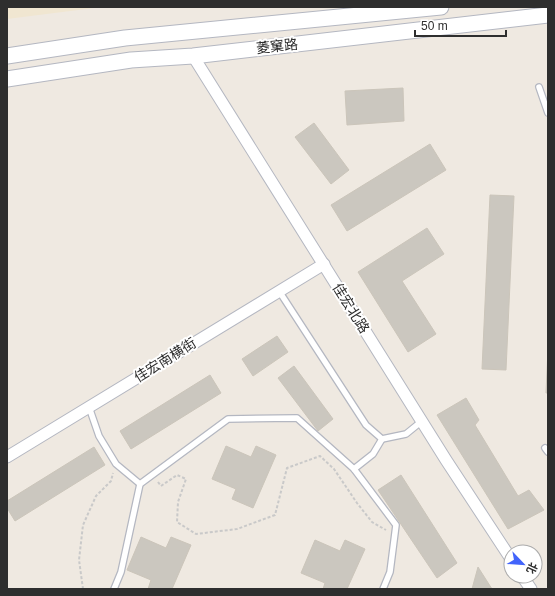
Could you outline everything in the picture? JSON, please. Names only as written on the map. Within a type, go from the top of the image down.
[{"type":"street","name":"菱窠路","points":[[7,56],[125,38],[441,7]]},
{"type":"street","name":"菱窠路","points":[[7,79],[131,60],[193,56],[548,15]]},
{"type":"street","name":"佳宏北路","points":[[193,56],[422,421],[503,547]]},
{"type":"street","name":"佳宏南横街","points":[[7,457],[324,264]]},
{"type":"lane","points":[[539,87],[548,113]]},
{"type":"lane","points":[[279,291],[366,425],[382,439]]},
{"type":"lane","points":[[89,407],[99,436],[116,464],[140,484]]},
{"type":"lane","points":[[114,589],[121,572],[140,484],[228,419],[297,418],[354,469],[396,525],[390,572],[383,589]]},
{"type":"lane","points":[[354,469],[373,454],[382,439],[406,434],[422,421]]},
{"type":"path","points":[[153,474],[162,486],[178,475],[186,479],[178,502],[177,522],[196,534],[237,529],[275,515],[287,468],[320,456],[334,469],[357,504],[372,522],[394,535]]},
{"type":"path","points":[[83,589],[79,560],[83,525],[96,496],[111,481],[116,464]]},
{"type":"shaded area","points":[[7,7],[102,7],[7,19]]},
{"type":"building","points":[[403,88],[404,121],[347,125],[345,91]]},
{"type":"building","points":[[314,123],[349,170],[331,184],[295,137]]},
{"type":"building","points":[[430,144],[446,170],[347,231],[331,205]]},
{"type":"building","points":[[490,195],[514,196],[506,370],[482,369]]},
{"type":"building","points":[[427,228],[444,254],[402,281],[436,334],[408,352],[358,272]]},
{"type":"building","points":[[277,336],[288,352],[253,376],[242,359]]},
{"type":"building","points":[[548,349],[548,393],[546,393]]},
{"type":"building","points":[[294,366],[333,419],[318,431],[278,378]]},
{"type":"building","points":[[210,375],[221,393],[131,449],[120,431]]},
{"type":"building","points":[[466,398],[479,420],[475,425],[518,496],[529,490],[544,510],[508,529],[437,415]]},
{"type":"building","points":[[226,446],[251,457],[256,446],[276,455],[253,508],[232,499],[236,489],[212,479]]},
{"type":"building","points":[[94,447],[105,465],[15,521],[7,508],[7,501]]},
{"type":"building","points":[[401,475],[457,563],[437,578],[378,490]]},
{"type":"building","points":[[141,537],[166,548],[171,537],[191,545],[172,589],[148,589],[151,580],[127,570]]},
{"type":"building","points":[[315,540],[340,551],[345,540],[365,549],[347,589],[323,589],[325,583],[301,573]]},
{"type":"building","points":[[478,567],[492,589],[472,589]]}]
